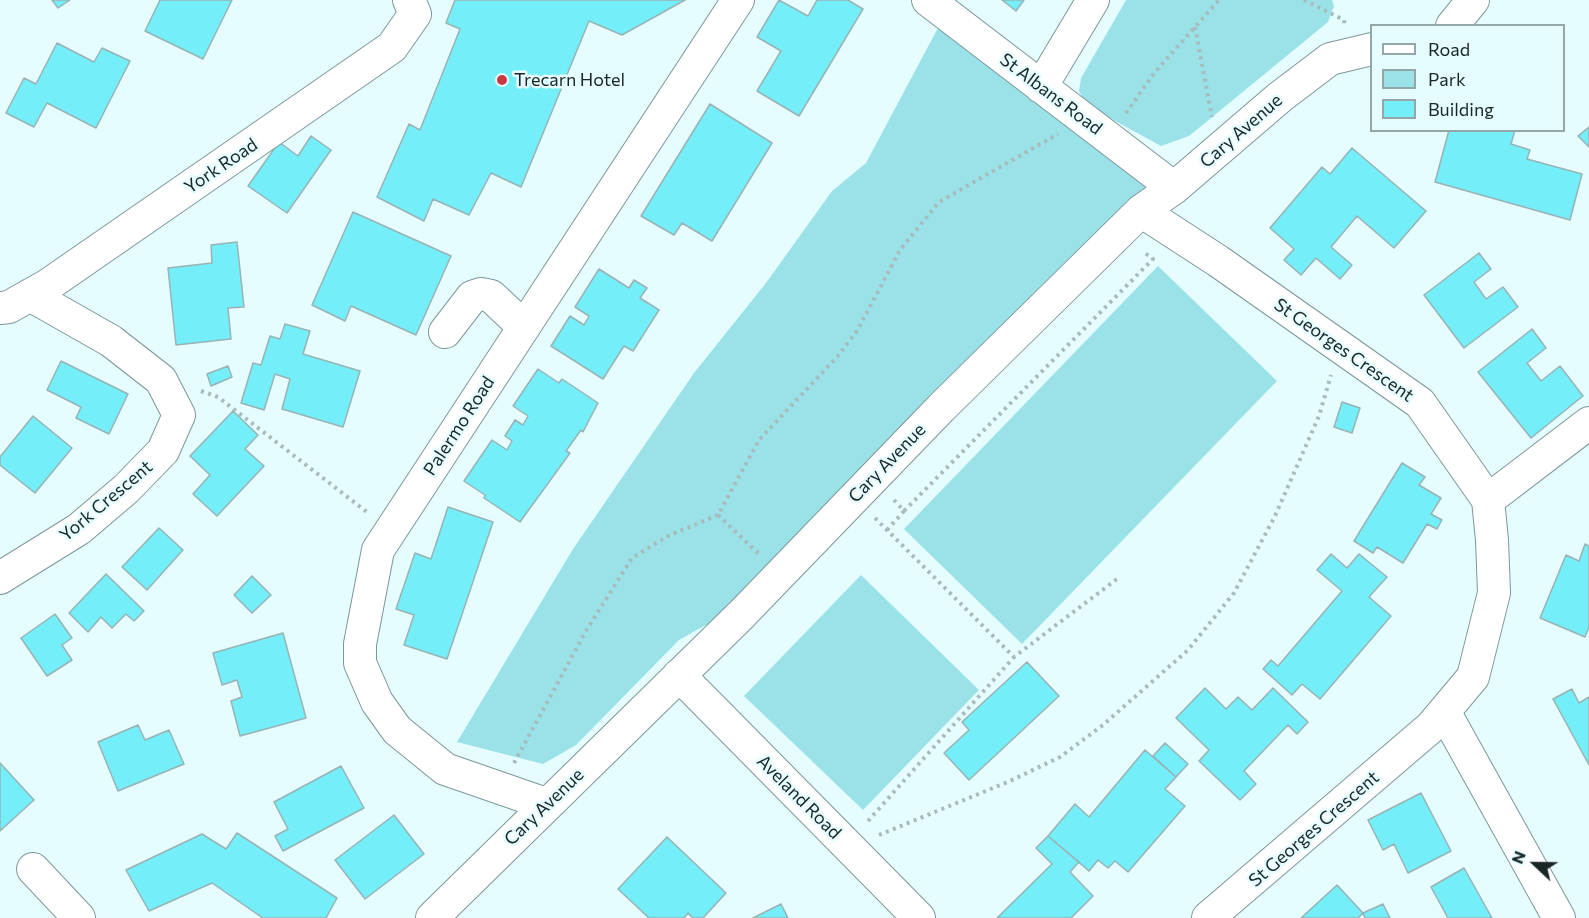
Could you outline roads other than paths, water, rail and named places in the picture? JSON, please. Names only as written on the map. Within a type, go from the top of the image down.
[{"type":"street","name":"York Road","points":[[0,308],[9,307],[67,272],[392,47],[415,14],[409,0]]},
{"type":"street","name":"Palermo Road","points":[[546,804],[445,769],[397,729],[377,702],[360,663],[360,644],[378,550],[738,0]]},
{"type":"street","name":"St Albans Road","points":[[928,0],[1174,188]]},
{"type":"street","points":[[1041,87],[1093,0]]},
{"type":"street","points":[[1454,24],[1473,0]]},
{"type":"street","name":"Cary Avenue","points":[[432,918],[679,675],[1130,222],[1330,59],[1361,51]]},
{"type":"street","name":"St Georges Crescent","points":[[1130,222],[1342,347],[1420,403],[1488,500],[1494,593],[1473,677],[1445,713],[1208,918]]},
{"type":"street","points":[[445,332],[472,297],[481,294],[491,296],[524,327]]},
{"type":"street","name":"York Crescent","points":[[0,578],[79,529],[126,489],[163,451],[179,415],[161,380],[111,341],[30,295]]},
{"type":"street","points":[[1488,500],[1589,423]]},
{"type":"street","name":"Aveland Road","points":[[679,675],[919,918]]},
{"type":"street","points":[[1445,713],[1559,918]]},
{"type":"street","points":[[33,869],[79,918]]},
{"type":"place","name":"Trecarn Hotel","points":[[502,80]]}]
